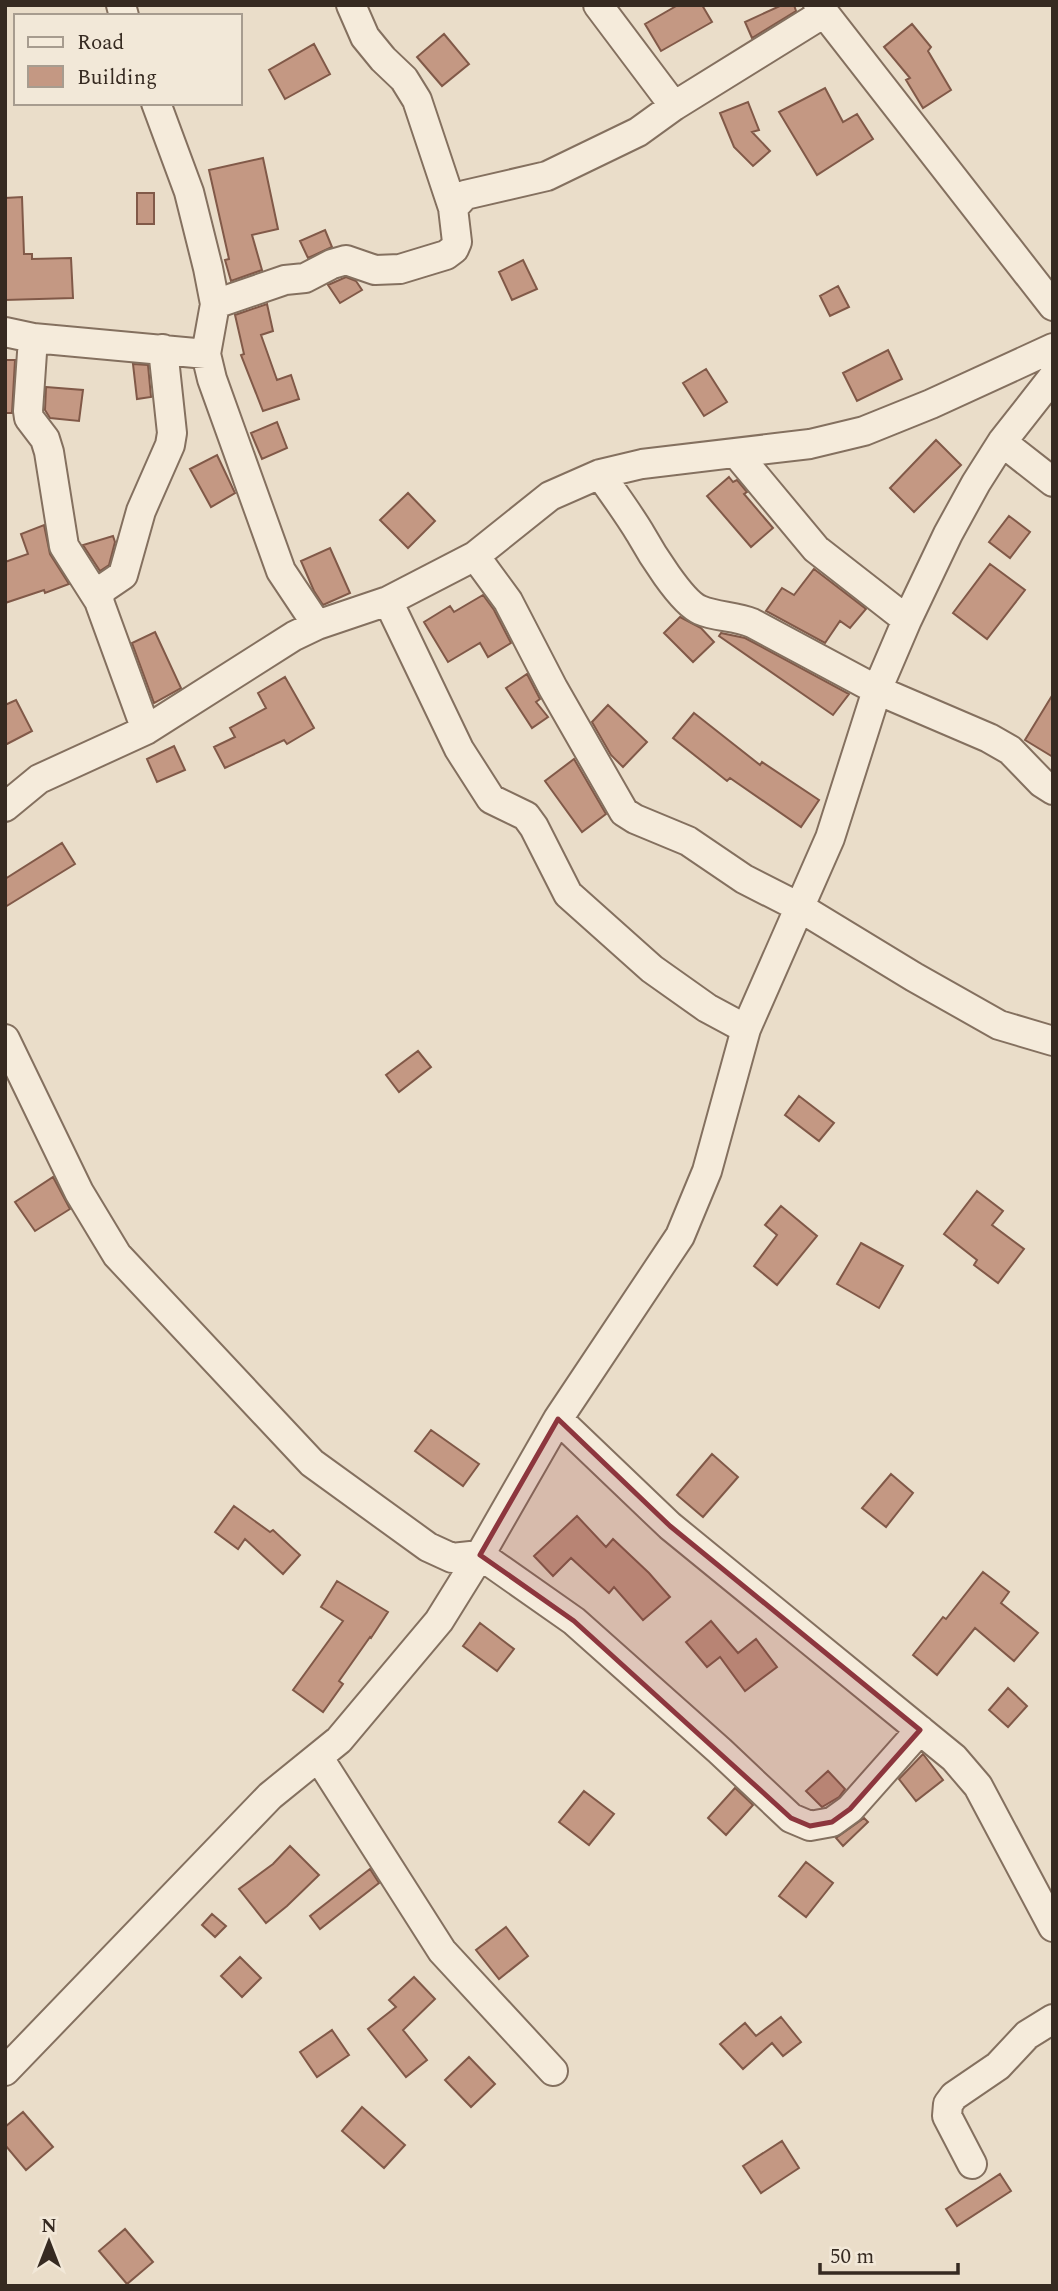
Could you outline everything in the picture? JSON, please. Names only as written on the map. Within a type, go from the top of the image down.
[{"type":"street","points":[[215,304],[285,280],[305,278],[346,260],[375,270],[400,269],[446,255],[454,249],[457,242],[453,208],[417,100],[404,79],[383,59],[366,37],[351,5]]},
{"type":"street","points":[[598,5],[674,106]]},
{"type":"street","points":[[453,208],[465,195],[547,176],[638,132],[821,9],[1053,306]]},
{"type":"street","points":[[157,105],[189,192],[215,304],[206,354],[212,379],[281,571],[317,625]]},
{"type":"street","points":[[5,332],[33,338],[206,354]]},
{"type":"street","points":[[33,338],[29,418],[45,439],[49,452],[64,546],[99,601],[146,730]]},
{"type":"street","points":[[5,807],[39,779],[146,730],[294,636],[317,625],[388,601],[475,556],[550,496],[600,474],[642,464],[810,444],[864,431],[1053,348]]},
{"type":"street","points":[[99,601],[101,590],[123,575],[141,510],[170,445],[172,433],[163,349]]},
{"type":"street","points":[[5,2071],[270,1796],[339,1740],[439,1621],[481,1555],[558,1419],[680,1236],[707,1171],[746,1029],[843,801],[877,690],[907,620],[948,534],[1002,442],[1053,376]]},
{"type":"street","points":[[1002,442],[1053,482]]},
{"type":"street","points":[[736,453],[816,549],[907,620]]},
{"type":"street","points":[[600,474],[640,533],[648,550],[698,610],[738,617],[752,623],[877,690],[989,738],[1010,750],[1042,783],[1053,790]]},
{"type":"street","points":[[475,556],[508,601],[553,688],[624,812],[688,841],[736,874],[799,907],[914,977],[999,1024],[1053,1041]]},
{"type":"street","points":[[388,601],[459,749],[491,799],[526,816],[568,894],[652,969],[707,1008],[746,1029]]},
{"type":"street","points":[[5,1039],[79,1192],[117,1255],[312,1463],[428,1547],[452,1558],[481,1555],[574,1621],[791,1818],[810,1826],[832,1822],[850,1809],[920,1730]]},
{"type":"street","points":[[558,1419],[670,1526],[954,1758],[978,1786],[1053,1927]]},
{"type":"street","points":[[319,1758],[442,1951],[553,2071]]},
{"type":"street","points":[[972,2164],[947,2116],[948,2104],[954,2096],[998,2066],[1027,2035],[1053,2019]]},
{"type":"highlighted area","points":[[558,1419],[670,1526],[920,1730],[850,1809],[832,1822],[810,1826],[791,1818],[574,1621],[480,1555]]},
{"type":"building","points":[[678,5],[702,5],[712,22],[661,51],[645,24]]},
{"type":"building","points":[[782,5],[794,5],[796,11],[752,38],[745,22]]},
{"type":"building","points":[[912,24],[931,47],[928,51],[951,90],[923,108],[906,80],[910,78],[884,47]]},
{"type":"building","points":[[444,34],[469,64],[442,86],[417,57]]},
{"type":"building","points":[[314,44],[330,74],[285,99],[269,70]]},
{"type":"building","points":[[825,88],[843,122],[857,114],[873,139],[817,175],[779,112]]},
{"type":"building","points":[[748,102],[759,130],[752,132],[770,151],[753,166],[734,147],[720,113]]},
{"type":"building","points":[[263,158],[278,229],[252,235],[262,270],[231,281],[225,260],[229,259],[209,170]]},
{"type":"building","points":[[137,193],[154,193],[154,224],[137,224]]},
{"type":"building","points":[[22,197],[24,254],[32,254],[32,259],[71,258],[73,298],[5,300],[5,198]]},
{"type":"building","points":[[325,230],[332,247],[308,258],[300,241]]},
{"type":"building","points":[[523,260],[537,289],[512,300],[499,272]]},
{"type":"building","points":[[346,277],[356,281],[362,290],[340,303],[328,285]]},
{"type":"building","points":[[838,286],[849,307],[830,316],[820,296]]},
{"type":"building","points":[[267,304],[273,331],[261,335],[277,380],[291,375],[299,399],[263,411],[241,355],[244,354],[235,315]]},
{"type":"building","points":[[888,350],[902,379],[857,401],[843,373]]},
{"type":"building","points":[[5,360],[15,360],[12,413],[5,413]]},
{"type":"building","points":[[133,364],[148,365],[151,397],[137,399]]},
{"type":"building","points":[[706,369],[727,402],[704,416],[683,383]]},
{"type":"building","points":[[46,387],[83,390],[79,421],[50,418],[45,410]]},
{"type":"building","points":[[277,422],[287,448],[262,459],[251,433]]},
{"type":"building","points":[[936,440],[961,465],[914,512],[890,488]]},
{"type":"building","points":[[217,455],[235,493],[211,507],[190,469]]},
{"type":"building","points":[[729,477],[733,482],[737,480],[747,492],[744,494],[773,528],[751,547],[707,496]]},
{"type":"building","points":[[408,493],[435,521],[408,548],[380,520]]},
{"type":"building","points":[[1009,516],[1030,532],[1010,558],[989,542]]},
{"type":"building","points":[[44,525],[50,554],[69,584],[5,603],[5,562],[28,554],[21,534]]},
{"type":"building","points":[[113,536],[115,542],[109,565],[100,571],[83,545]]},
{"type":"building","points":[[330,548],[350,593],[323,605],[301,561]]},
{"type":"building","points":[[990,564],[1025,590],[987,639],[953,613]]},
{"type":"building","points":[[814,569],[866,609],[850,628],[840,621],[825,643],[766,611],[782,588],[794,595]]},
{"type":"building","points":[[483,595],[511,643],[488,657],[480,643],[448,662],[424,622],[450,606],[454,612]]},
{"type":"building","points":[[680,617],[701,628],[714,642],[693,662],[664,633]]},
{"type":"building","points":[[155,632],[181,688],[154,703],[132,643]]},
{"type":"building","points":[[721,633],[745,638],[849,694],[833,715],[719,636]]},
{"type":"building","points":[[527,674],[540,699],[536,702],[548,717],[532,728],[506,688]]},
{"type":"building","points":[[285,677],[314,728],[287,744],[284,740],[225,768],[214,747],[235,737],[230,728],[266,708],[258,693]]},
{"type":"building","points":[[1053,694],[1053,757],[1025,740]]},
{"type":"building","points":[[16,700],[32,731],[5,745],[5,705]]},
{"type":"building","points":[[608,705],[647,742],[623,767],[611,755],[592,722]]},
{"type":"building","points":[[694,713],[760,765],[762,762],[819,800],[801,827],[730,778],[727,781],[673,738]]},
{"type":"building","points":[[174,746],[185,770],[157,782],[147,759]]},
{"type":"building","points":[[574,759],[606,814],[582,832],[545,781]]},
{"type":"building","points":[[62,843],[75,864],[5,907],[5,879]]},
{"type":"building","points":[[418,1051],[431,1067],[399,1092],[386,1075]]},
{"type":"building","points":[[799,1096],[834,1123],[819,1141],[785,1115]]},
{"type":"building","points":[[53,1177],[70,1209],[35,1231],[15,1202]]},
{"type":"building","points":[[977,1191],[1003,1211],[992,1225],[1024,1249],[998,1283],[974,1265],[977,1260],[944,1234]]},
{"type":"building","points":[[781,1206],[817,1236],[777,1285],[754,1266],[777,1235],[765,1225]]},
{"type":"building","points":[[861,1243],[903,1266],[879,1308],[837,1284]]},
{"type":"building","points":[[431,1430],[479,1464],[463,1486],[415,1451]]},
{"type":"building","points":[[712,1454],[738,1477],[703,1517],[677,1495]]},
{"type":"building","points":[[891,1474],[913,1493],[886,1527],[862,1508]]},
{"type":"building","points":[[234,1506],[270,1532],[273,1530],[300,1555],[283,1574],[245,1539],[238,1549],[215,1532]]},
{"type":"building","points":[[577,1516],[606,1547],[613,1539],[670,1597],[643,1620],[614,1587],[609,1593],[571,1558],[553,1576],[534,1556]]},
{"type":"building","points":[[983,1572],[1009,1592],[1001,1603],[1038,1633],[1014,1661],[975,1628],[937,1675],[913,1655]]},
{"type":"building","points":[[337,1581],[388,1612],[339,1681],[343,1684],[323,1712],[293,1690],[343,1621],[321,1607]]},
{"type":"building","points":[[711,1621],[738,1653],[756,1639],[777,1667],[745,1691],[720,1657],[707,1667],[686,1642]]},
{"type":"building","points":[[480,1623],[514,1649],[497,1671],[463,1646]]},
{"type":"building","points":[[1008,1688],[1027,1706],[1008,1727],[989,1710]]},
{"type":"building","points":[[923,1754],[943,1780],[916,1801],[899,1779]]},
{"type":"building","points":[[828,1771],[845,1789],[839,1797],[822,1807],[806,1791]]},
{"type":"building","points":[[735,1788],[753,1805],[726,1835],[708,1818]]},
{"type":"building","points":[[584,1791],[614,1814],[589,1845],[559,1822]]},
{"type":"building","points":[[864,1818],[868,1822],[843,1846],[836,1838]]},
{"type":"building","points":[[290,1846],[319,1875],[266,1923],[239,1889],[273,1864]]},
{"type":"building","points":[[806,1862],[833,1883],[806,1917],[779,1896]]},
{"type":"building","points":[[370,1869],[379,1883],[320,1929],[310,1916]]},
{"type":"building","points":[[212,1914],[226,1926],[215,1937],[202,1925]]},
{"type":"building","points":[[506,1927],[528,1956],[499,1979],[476,1950]]},
{"type":"building","points":[[240,1957],[261,1978],[242,1997],[221,1976]]},
{"type":"building","points":[[414,1977],[435,1999],[403,2030],[427,2060],[406,2077],[368,2029],[396,2007],[389,2000]]},
{"type":"building","points":[[781,2017],[801,2042],[783,2056],[772,2043],[743,2069],[720,2044],[745,2023],[756,2036]]},
{"type":"building","points":[[332,2030],[349,2055],[317,2077],[300,2052]]},
{"type":"building","points":[[469,2057],[495,2084],[471,2107],[445,2080]]},
{"type":"building","points":[[362,2107],[405,2145],[384,2168],[342,2131]]},
{"type":"building","points":[[23,2112],[53,2147],[26,2170],[5,2145],[5,2127]]},
{"type":"building","points":[[782,2141],[799,2168],[761,2193],[743,2166]]},
{"type":"building","points":[[1000,2174],[1011,2191],[957,2226],[946,2209]]},
{"type":"building","points":[[125,2229],[153,2262],[127,2284],[99,2251]]}]
